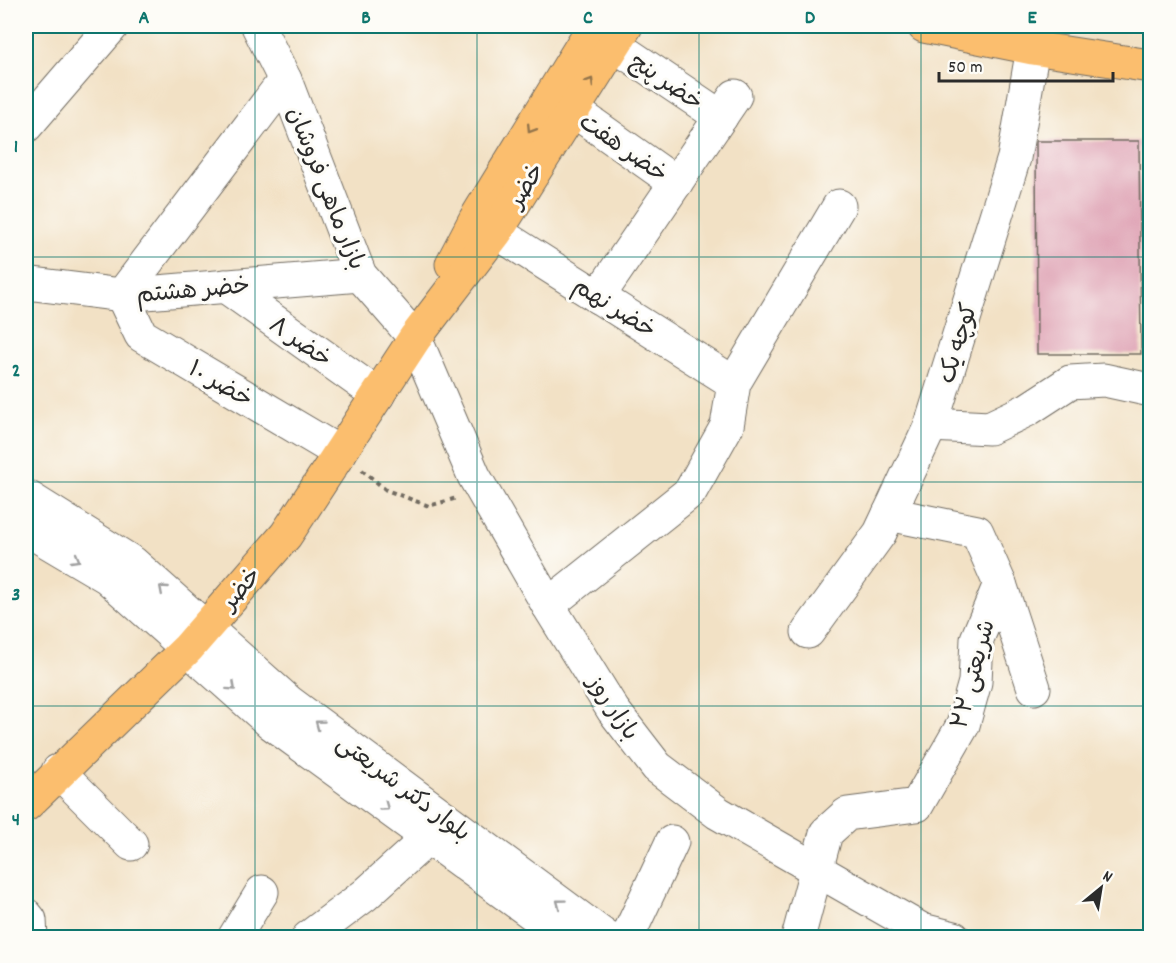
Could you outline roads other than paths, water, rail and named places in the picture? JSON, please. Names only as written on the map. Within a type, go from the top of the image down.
[{"type":"main road","points":[[924,26],[1034,37],[1150,66]]},
{"type":"main road","name":"خضر","points":[[26,804],[198,637],[286,535],[415,338],[495,232],[573,110],[611,32]]},
{"type":"main road","name":"خضر","points":[[415,338],[475,220],[611,32]]},
{"type":"street","points":[[26,126],[112,26]]},
{"type":"street","name":"بازار ماهی فروشان","points":[[258,26],[285,80],[360,275],[415,338]]},
{"type":"street","name":"خضر پنج","points":[[611,32],[728,106],[676,183]]},
{"type":"street","name":"کوچه یک","points":[[808,632],[880,533],[931,425],[1014,158],[1034,37]]},
{"type":"street","points":[[122,296],[285,80]]},
{"type":"street","name":"خضر هفت","points":[[573,110],[676,183]]},
{"type":"street","points":[[598,297],[676,183]]},
{"type":"street","points":[[548,605],[690,492],[727,426],[734,382],[839,206]]},
{"type":"street","name":"خضر نهم","points":[[495,232],[734,382]]},
{"type":"street","name":"خضر هشتم","points":[[31,293],[122,296],[360,275]]},
{"type":"street","name":"خضر ۸","points":[[225,286],[378,395]]},
{"type":"street","name":"خضر ۱۰","points":[[122,296],[141,335],[340,453]]},
{"type":"street","name":"بازار روز","points":[[415,338],[483,490],[548,605],[613,710],[657,767],[718,813],[922,930],[954,938]]},
{"type":"street","points":[[931,425],[988,428],[1027,410],[1070,382],[1104,380],[1150,390]]},
{"type":"street","points":[[26,496],[133,563],[198,637]]},
{"type":"street","points":[[889,514],[977,532],[1000,584],[1034,688]]},
{"type":"street","points":[[26,529],[107,577],[198,637]]},
{"type":"street","name":"شریعتی ۲۲","points":[[798,938],[826,833],[847,814],[917,805],[963,725],[975,682],[977,639],[1000,584]]},
{"type":"street","name":"بلوار دکتر شریعتی","points":[[198,637],[280,712],[427,839],[566,938]]},
{"type":"street","name":"بلوار دکتر شریعتی","points":[[280,712],[607,938]]},
{"type":"street","points":[[58,771],[131,844]]},
{"type":"street","points":[[308,938],[365,895],[427,839]]},
{"type":"street","points":[[627,938],[672,842]]},
{"type":"street","points":[[234,938],[262,892]]},
{"type":"street","points":[[26,915],[30,920],[31,938]]}]
